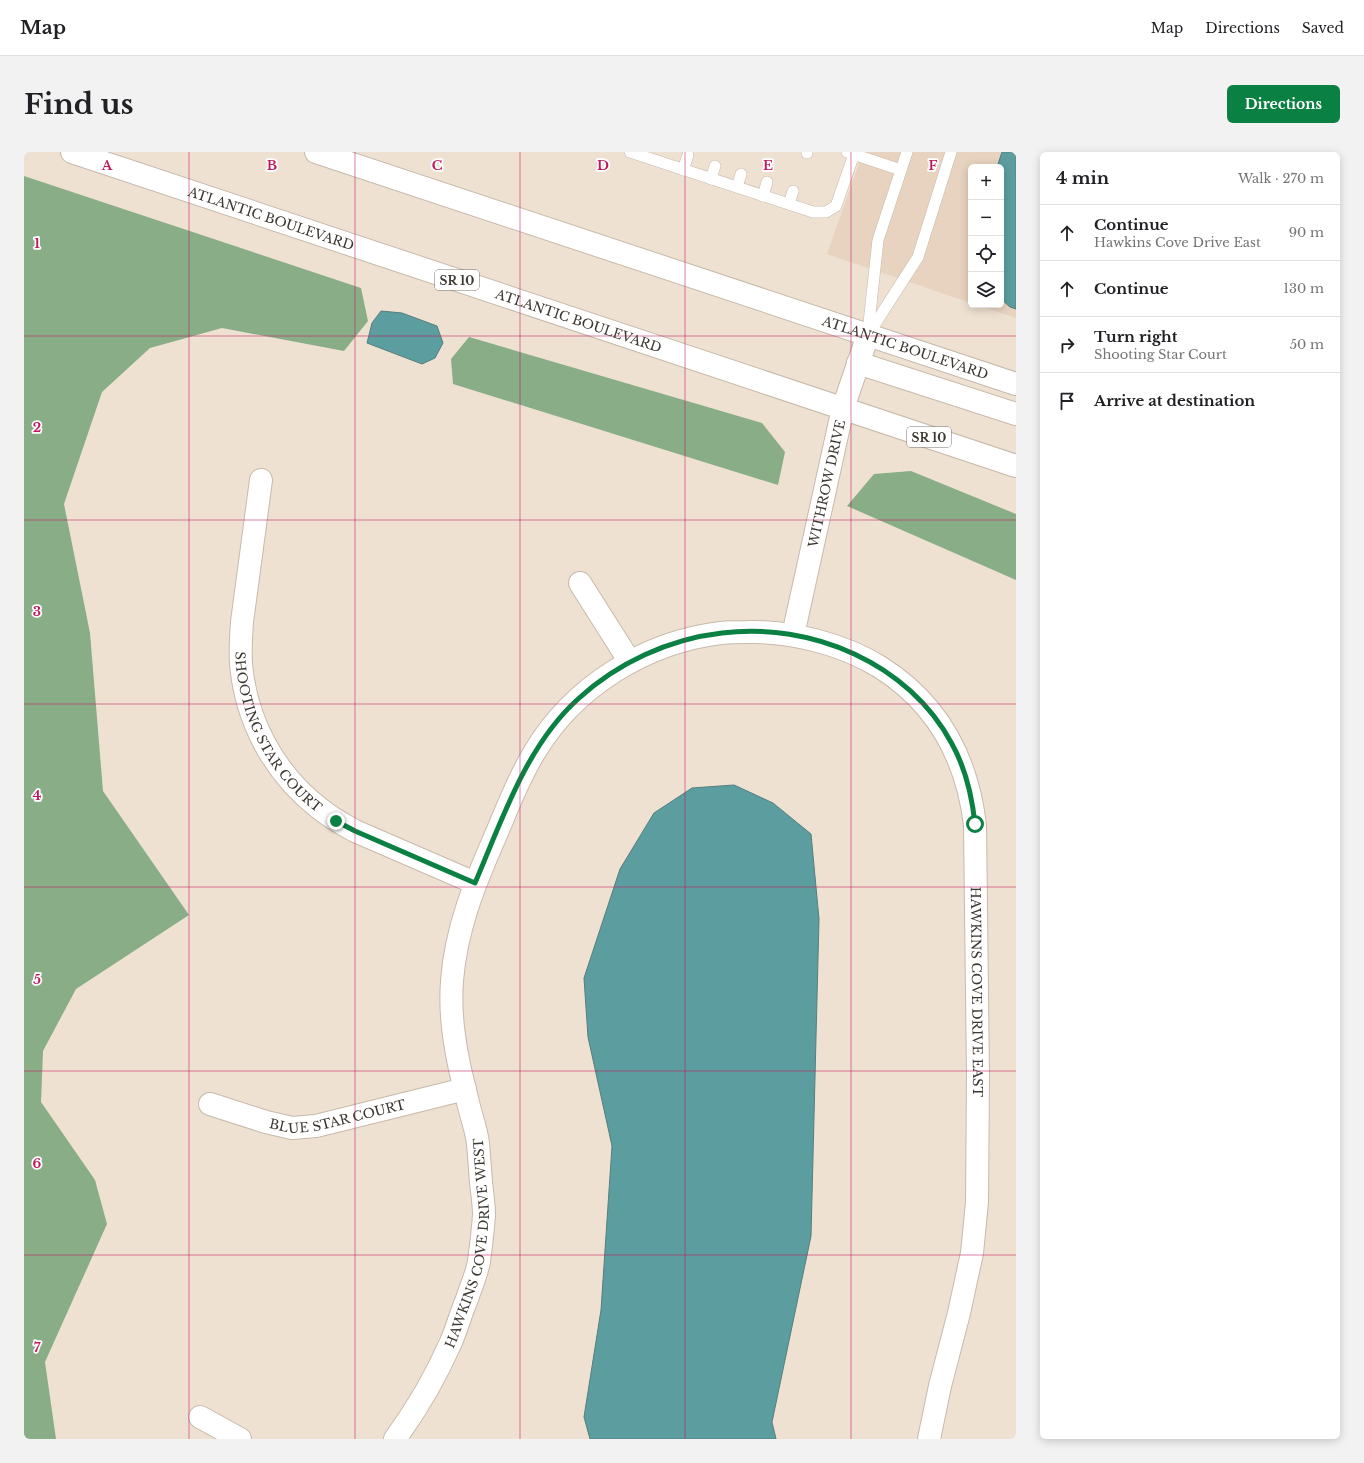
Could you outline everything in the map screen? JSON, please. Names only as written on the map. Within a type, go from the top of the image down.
[{"type":"main road","name":"ATLANTIC BOULEVARD","points":[[72,152],[1016,466]]},
{"type":"main road","name":"ATLANTIC BOULEVARD","points":[[316,152],[1016,384]]},
{"type":"main road","name":"WITHROW DRIVE","points":[[793,635],[843,408],[868,335]]},
{"type":"main road","points":[[858,363],[1016,414]]},
{"type":"main road","name":"SHOOTING STAR COURT","points":[[262,480],[242,622],[241,664],[249,705],[265,744],[276,763],[289,780],[319,809],[336,821],[355,831],[475,883]]},
{"type":"main road","points":[[580,583],[630,662]]},
{"type":"main road","name":"HAWKINS COVE DRIVE WEST","points":[[395,1439],[414,1412],[451,1341],[478,1266],[484,1214],[477,1141],[455,1046],[451,985],[454,955],[460,926],[475,883],[522,774],[534,752],[550,730],[576,700],[596,683],[630,662],[646,654],[683,640],[722,633],[762,632],[793,635]]},
{"type":"main road","name":"HAWKINS COVE DRIVE EAST","points":[[793,635],[830,644],[862,657],[880,667],[914,693],[928,709],[952,744],[961,763],[972,804],[975,824],[978,1076],[977,1202],[972,1253],[959,1314],[940,1386],[929,1439]]},
{"type":"main road","name":"BLUE STAR COURT","points":[[210,1104],[266,1122],[292,1128],[316,1126],[465,1089]]},
{"type":"main road","points":[[200,1417],[240,1439]]},
{"type":"lane","points":[[632,152],[660,157],[683,170],[813,212],[826,212],[836,206],[850,153],[901,170]]},
{"type":"lane","points":[[868,335],[878,240],[906,152]]},
{"type":"lane","points":[[868,335],[918,256],[951,152]]},
{"type":"lane","points":[[683,170],[688,155]]},
{"type":"lane","points":[[710,179],[715,166]]},
{"type":"lane","points":[[737,187],[741,174]]},
{"type":"lane","points":[[763,196],[767,182]]},
{"type":"lane","points":[[789,204],[793,192]]},
{"type":"shaded area","points":[[863,152],[1016,152],[1016,318],[987,308],[1004,308],[1004,164],[968,164],[968,302],[827,254]]},
{"type":"green space","points":[[24,176],[361,288],[368,321],[344,351],[222,328],[150,348],[102,392],[64,504],[90,633],[103,791],[189,915],[76,989],[43,1051],[41,1102],[95,1180],[107,1224],[45,1362],[56,1439],[24,1439]]},
{"type":"green space","points":[[469,337],[762,423],[785,452],[778,485],[453,384],[451,359]]},
{"type":"green space","points":[[911,471],[1016,514],[1016,580],[847,506],[874,474]]},
{"type":"water","points":[[1002,152],[1016,152],[1016,309],[1010,307],[1004,302],[1004,164],[998,164]]},
{"type":"water","points":[[381,311],[402,313],[437,326],[443,343],[435,358],[422,364],[367,343],[372,323]]},
{"type":"water","points":[[734,785],[773,803],[811,834],[819,919],[811,1236],[772,1422],[776,1439],[590,1439],[584,1417],[601,1310],[612,1146],[588,1037],[584,978],[620,869],[654,813],[692,788]]},
{"type":"route","points":[[336,821],[355,831],[475,883],[522,774],[534,752],[550,730],[576,700],[596,683],[630,662],[646,654],[683,640],[722,633],[762,632],[793,635],[830,644],[862,657],[880,667],[914,693],[941,726],[961,763],[968,783],[975,824]]}]
